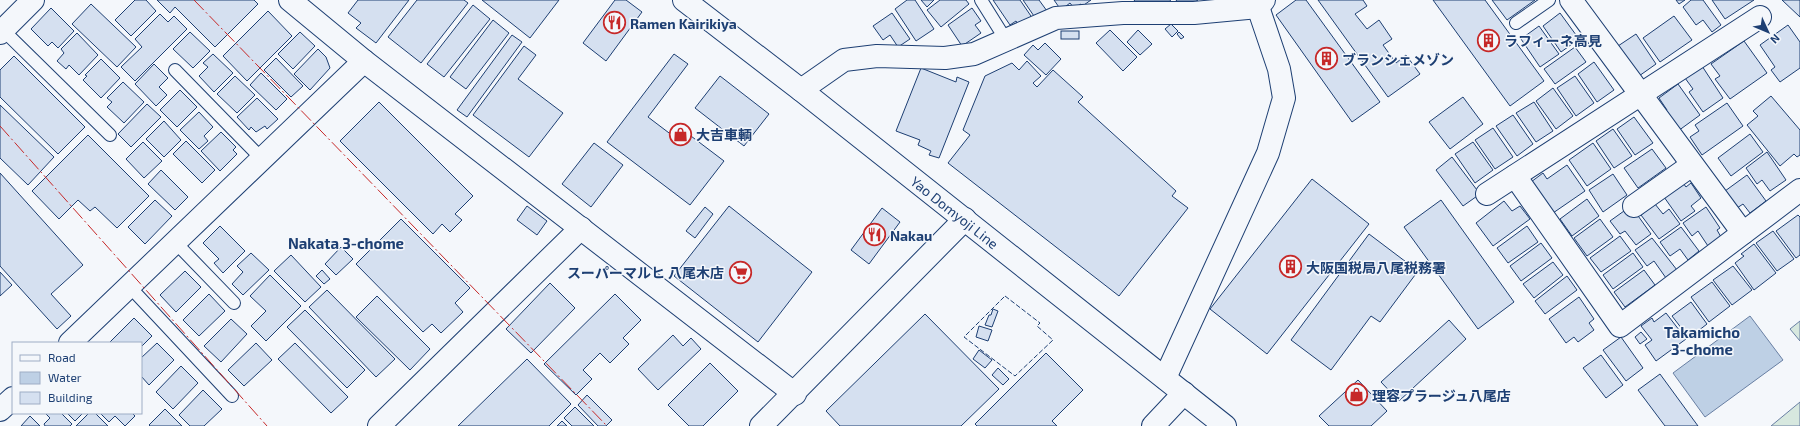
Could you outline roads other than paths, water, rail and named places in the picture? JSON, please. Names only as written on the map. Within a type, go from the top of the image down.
[{"type":"street","points":[[2,32],[33,0]]},
{"type":"street","points":[[290,0],[364,60],[795,394]]},
{"type":"street","name":"Yao Domyoji Line","points":[[684,0],[965,219],[1225,426]]},
{"type":"street","points":[[1571,0],[1743,233]]},
{"type":"street","points":[[801,90],[844,60],[877,56],[945,58],[974,54],[1056,18],[1110,7],[1194,13],[1261,3],[1279,69],[1284,98],[1268,153],[1165,378]]},
{"type":"street","points":[[1487,194],[1760,17]]},
{"type":"street","points":[[71,342],[364,60]]},
{"type":"street","points":[[1634,206],[1692,164]]},
{"type":"street","points":[[1515,176],[1620,326],[1800,190]]},
{"type":"street","points":[[761,426],[795,394],[965,219]]},
{"type":"street","points":[[379,426],[581,228]]},
{"type":"street","points":[[1153,426],[1184,393]]},
{"type":"street","points":[[0,410],[12,399]]},
{"type":"lane","points":[[981,0],[1006,40]]},
{"type":"lane","points":[[1516,24],[1549,0]]},
{"type":"lane","points":[[2,32],[110,135]]},
{"type":"lane","points":[[175,70],[262,159]]},
{"type":"lane","points":[[175,242],[234,303]]},
{"type":"lane","points":[[129,286],[232,396]]},
{"type":"water","points":[[1750,316],[1783,360],[1705,417],[1673,373]]},
{"type":"place","name":"Ramen Kairikiya","points":[[614,23]]},
{"type":"place","name":"ラフィーネ高見","points":[[1488,40]]},
{"type":"place","name":"ブランシェメゾン","points":[[1327,59]]},
{"type":"place","name":"大吉車輌","points":[[680,134]]},
{"type":"place","name":"Nakau","points":[[875,235]]},
{"type":"place","name":"大阪国税局八尾税務署","points":[[1290,267]]},
{"type":"place","name":"スーパーマルヒ 八尾木店","points":[[740,272]]},
{"type":"place","name":"理容プラージュ八尾店","points":[[1357,395]]},
{"type":"district","name":"Nakata 3-chome","points":[[346,243]]},
{"type":"district","name":"Takamicho 3-chome","points":[[1702,340]]}]
